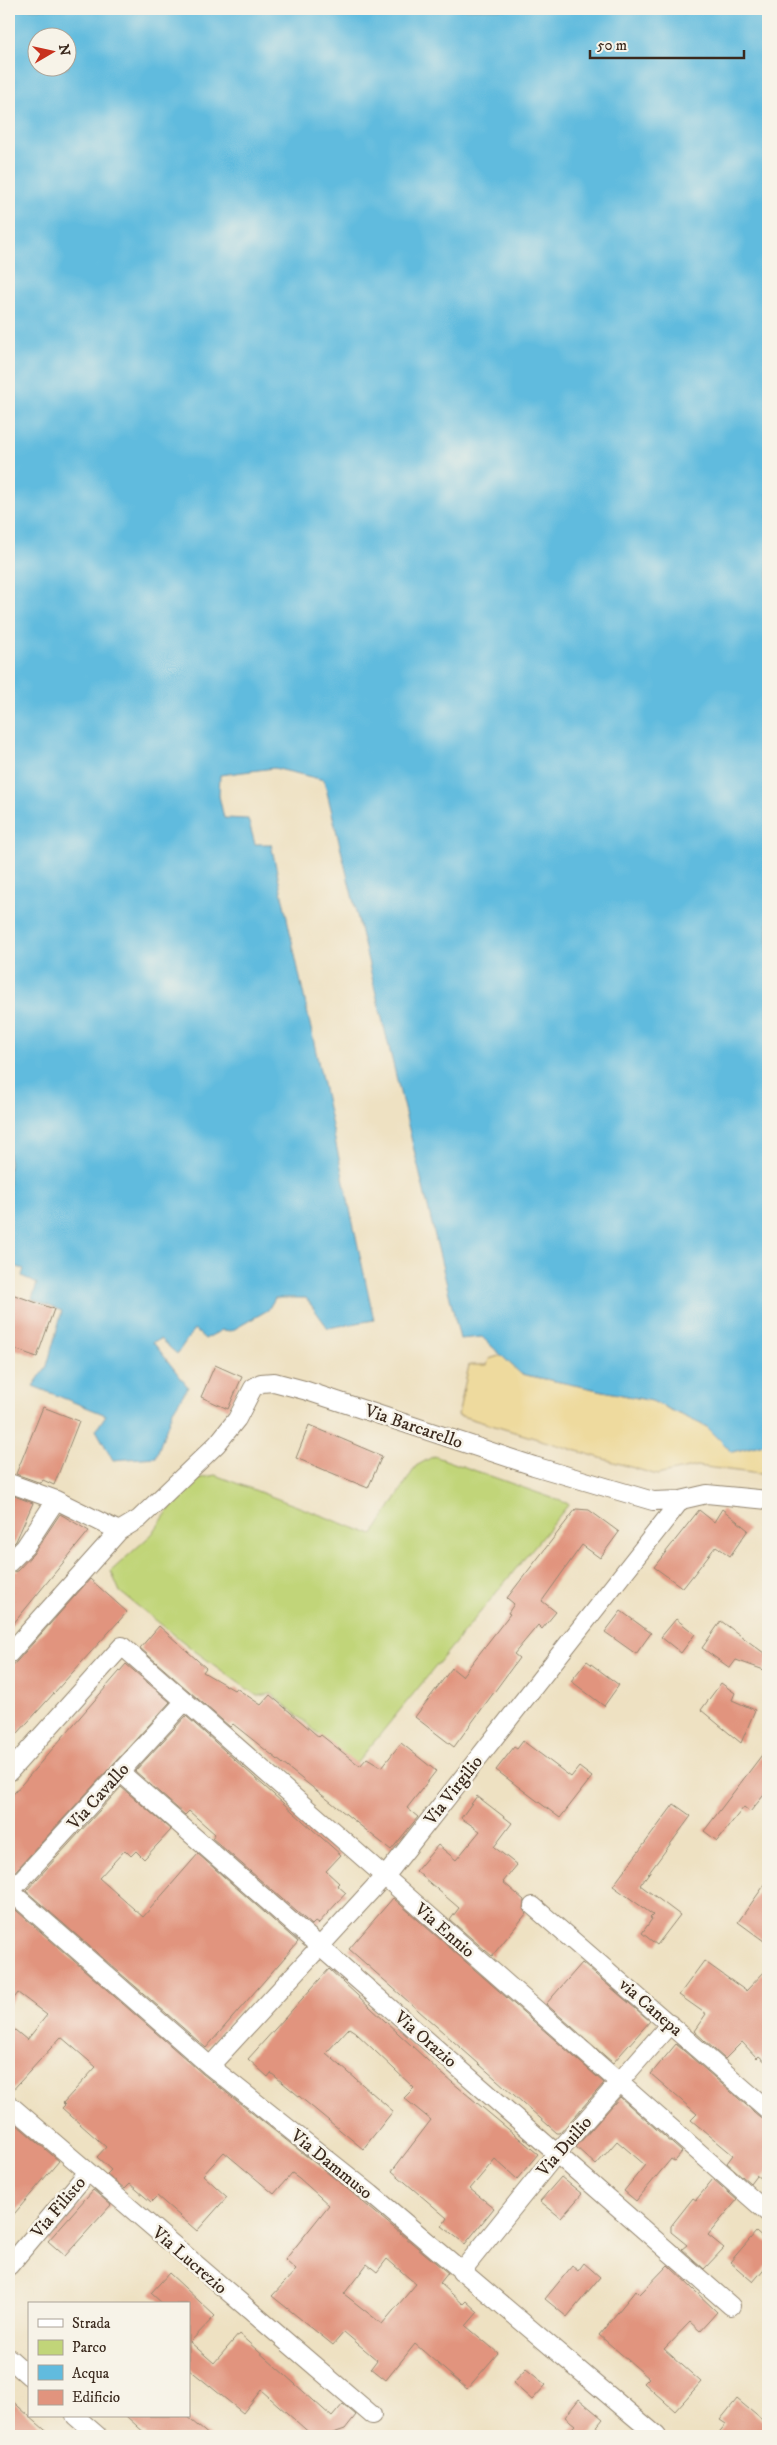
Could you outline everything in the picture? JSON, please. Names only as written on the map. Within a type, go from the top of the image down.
[{"type":"street","name":"Via Barcarello","points":[[9,1654],[119,1531],[139,1519],[217,1444],[237,1419],[253,1388],[261,1383],[274,1382],[327,1396],[618,1492],[653,1501],[681,1500],[708,1494],[768,1500]]},
{"type":"street","points":[[9,1483],[56,1500],[119,1531]]},
{"type":"street","points":[[9,1563],[25,1547],[56,1500]]},
{"type":"street","name":"Via Virgilio","points":[[210,2066],[384,1877],[681,1500]]},
{"type":"street","name":"Via Ennio","points":[[9,1772],[122,1646],[768,2213]]},
{"type":"street","name":"Via Cavallo","points":[[10,1891],[185,1701]]},
{"type":"street","name":"Via Orazio","points":[[120,1772],[732,2306]]},
{"type":"street","name":"Via Dammuso","points":[[10,1891],[210,2066],[371,2194],[657,2436]]},
{"type":"street","name":"via Canepa","points":[[533,1906],[768,2110]]},
{"type":"street","name":"Via Duilio","points":[[461,2272],[557,2154],[670,2024]]},
{"type":"street","name":"Via Lucrezio","points":[[9,2104],[372,2415]]},
{"type":"street","name":"Via Filisto","points":[[9,2266],[88,2172]]},
{"type":"street","points":[[9,2358],[28,2375]]},
{"type":"street","points":[[77,2418],[98,2436]]},
{"type":"green space","points":[[434,1456],[569,1504],[355,1765],[272,1694],[257,1696],[196,1652],[120,1592],[111,1571],[152,1534],[178,1497],[196,1479],[215,1475],[373,1535],[416,1466]]},
{"type":"sand","points":[[502,1355],[521,1374],[652,1401],[707,1427],[732,1452],[768,1443],[768,1475],[697,1466],[657,1475],[458,1415],[469,1365],[487,1365],[489,1359]]},
{"type":"water","points":[[9,9],[768,9],[768,1443],[732,1452],[707,1427],[652,1401],[521,1374],[482,1337],[460,1339],[324,780],[274,768],[220,775],[219,796],[224,818],[248,819],[255,844],[271,844],[374,1320],[328,1328],[306,1298],[275,1298],[268,1310],[231,1331],[222,1330],[205,1339],[194,1329],[177,1354],[160,1339],[153,1342],[188,1387],[172,1412],[156,1457],[113,1460],[96,1430],[106,1415],[33,1386],[47,1366],[62,1311],[32,1299],[37,1284],[22,1276],[24,1269],[14,1266],[9,1279]]},
{"type":"building","points":[[9,1293],[54,1309],[37,1357],[9,1347]]},
{"type":"building","points":[[215,1365],[242,1377],[228,1409],[201,1397]]},
{"type":"building","points":[[43,1407],[79,1421],[54,1485],[43,1480],[41,1483],[16,1474]]},
{"type":"building","points":[[309,1425],[382,1456],[368,1488],[296,1458]]},
{"type":"building","points":[[9,1494],[33,1503],[16,1541],[9,1548]]},
{"type":"building","points":[[576,1509],[589,1510],[619,1532],[600,1558],[582,1545],[542,1601],[556,1612],[542,1629],[538,1625],[514,1654],[519,1658],[454,1747],[415,1717],[452,1668],[462,1676],[510,1614],[508,1613],[514,1604],[507,1598]]},
{"type":"building","points":[[722,1509],[748,1530],[730,1556],[716,1546],[683,1588],[654,1567],[699,1510],[714,1522]]},
{"type":"building","points":[[60,1514],[89,1531],[9,1629],[9,1573],[17,1571],[33,1554]]},
{"type":"building","points":[[90,1579],[127,1612],[9,1743],[9,1670]]},
{"type":"building","points":[[621,1611],[651,1633],[636,1654],[605,1632]]},
{"type":"building","points":[[676,1619],[695,1634],[681,1653],[661,1637]]},
{"type":"building","points":[[721,1621],[768,1656],[764,1670],[736,1660],[730,1668],[702,1648]]},
{"type":"building","points":[[159,1626],[206,1668],[203,1672],[234,1690],[236,1688],[261,1705],[270,1695],[319,1737],[321,1735],[360,1766],[367,1758],[382,1767],[401,1743],[436,1771],[407,1808],[418,1817],[391,1850],[233,1724],[230,1727],[140,1648]]},
{"type":"building","points":[[587,1661],[619,1685],[604,1706],[571,1681]]},
{"type":"building","points":[[126,1664],[170,1702],[9,1878],[9,1799]]},
{"type":"building","points":[[721,1683],[735,1693],[732,1700],[755,1710],[741,1743],[701,1710]]},
{"type":"building","points":[[186,1716],[341,1855],[326,1871],[339,1883],[337,1885],[346,1893],[318,1924],[315,1922],[312,1925],[212,1838],[215,1834],[189,1811],[185,1815],[135,1771]]},
{"type":"building","points":[[523,1741],[571,1777],[579,1767],[592,1777],[560,1818],[496,1770],[514,1747],[517,1749]]},
{"type":"building","points":[[768,1747],[768,1790],[750,1812],[744,1807],[717,1841],[704,1831]]},
{"type":"building","points":[[121,1787],[171,1830],[144,1859],[136,1851],[131,1856],[125,1850],[99,1878],[143,1917],[198,1854],[298,1942],[206,2048],[26,1891]]},
{"type":"building","points":[[477,1796],[512,1823],[494,1847],[517,1865],[503,1882],[524,1900],[523,1909],[526,1914],[492,1956],[450,1920],[459,1908],[416,1871],[438,1845],[456,1860],[480,1831],[461,1818]]},
{"type":"building","points":[[674,1804],[691,1816],[640,1885],[680,1915],[657,1945],[642,1933],[653,1915],[613,1886]]},
{"type":"building","points":[[768,1880],[768,1944],[738,1922]]},
{"type":"building","points":[[393,1898],[604,2083],[560,2133],[557,2133],[349,1949]]},
{"type":"building","points":[[9,1904],[203,2074],[339,2182],[448,2273],[440,2283],[463,2304],[466,2301],[478,2312],[466,2326],[498,2353],[467,2389],[415,2344],[386,2380],[371,2368],[377,2360],[344,2332],[333,2345],[272,2296],[296,2270],[285,2260],[329,2205],[292,2173],[274,2194],[224,2152],[203,2175],[227,2197],[197,2231],[157,2196],[151,2202],[130,2184],[125,2189],[107,2174],[111,2170],[97,2157],[106,2147],[62,2108],[65,2105],[63,2103],[96,2067],[61,2037],[9,2094],[9,2025],[27,2040],[47,2015],[18,1993],[9,2005]],"holes":[[[387,2259],[416,2284],[382,2324],[344,2294],[367,2264],[377,2272]]]},
{"type":"building","points":[[704,1961],[746,1991],[768,1968],[768,2064],[759,2056],[757,2058],[742,2042],[725,2059],[694,2031],[706,2014],[679,1995]]},
{"type":"building","points":[[582,1963],[650,2021],[613,2063],[546,2004]]},
{"type":"building","points":[[329,1969],[440,2072],[538,2154],[517,2179],[495,2159],[470,2189],[494,2208],[465,2244],[442,2226],[447,2218],[392,2171],[431,2120],[404,2098],[414,2088],[355,2032],[349,2028],[326,2053],[393,2111],[363,2149],[271,2073],[268,2077],[248,2059]]},
{"type":"building","points":[[676,2044],[761,2118],[768,2120],[768,2170],[761,2179],[756,2175],[750,2183],[727,2163],[733,2155],[691,2120],[697,2114],[651,2074]]},
{"type":"building","points":[[620,2097],[682,2152],[674,2161],[671,2159],[636,2201],[624,2191],[645,2165],[617,2141],[596,2165],[576,2147]]},
{"type":"building","points":[[9,2118],[59,2161],[9,2220]]},
{"type":"building","points":[[561,2177],[582,2194],[561,2218],[540,2201]]},
{"type":"building","points":[[713,2179],[737,2200],[708,2235],[724,2248],[704,2269],[682,2249],[687,2245],[671,2232],[671,2226],[693,2198],[696,2200]]},
{"type":"building","points":[[93,2190],[111,2205],[65,2256],[48,2241]]},
{"type":"building","points":[[756,2232],[768,2243],[768,2264],[753,2282],[730,2262]]},
{"type":"building","points":[[584,2263],[600,2277],[567,2317],[545,2299],[572,2266],[578,2271]]},
{"type":"building","points":[[668,2265],[717,2312],[700,2331],[690,2322],[664,2349],[701,2382],[675,2411],[644,2383],[649,2378],[599,2335],[636,2290],[640,2294]]},
{"type":"building","points":[[169,2273],[215,2316],[190,2342],[190,2302],[161,2302],[151,2293]]},
{"type":"building","points":[[239,2334],[332,2417],[343,2404],[356,2415],[345,2429],[325,2436],[313,2436],[261,2390],[243,2413],[190,2370],[190,2342],[214,2363]]},
{"type":"building","points":[[526,2369],[546,2385],[532,2400],[513,2383]]},
{"type":"building","points":[[9,2398],[28,2415],[28,2418],[31,2418],[52,2436],[9,2436]]},
{"type":"building","points":[[579,2399],[603,2419],[589,2436],[565,2436],[575,2425],[565,2417]]},
{"type":"building","points":[[737,2399],[768,2425],[768,2436],[716,2436],[726,2424],[720,2420]]},
{"type":"building","points":[[128,2418],[188,2418],[210,2436],[148,2436]]}]
